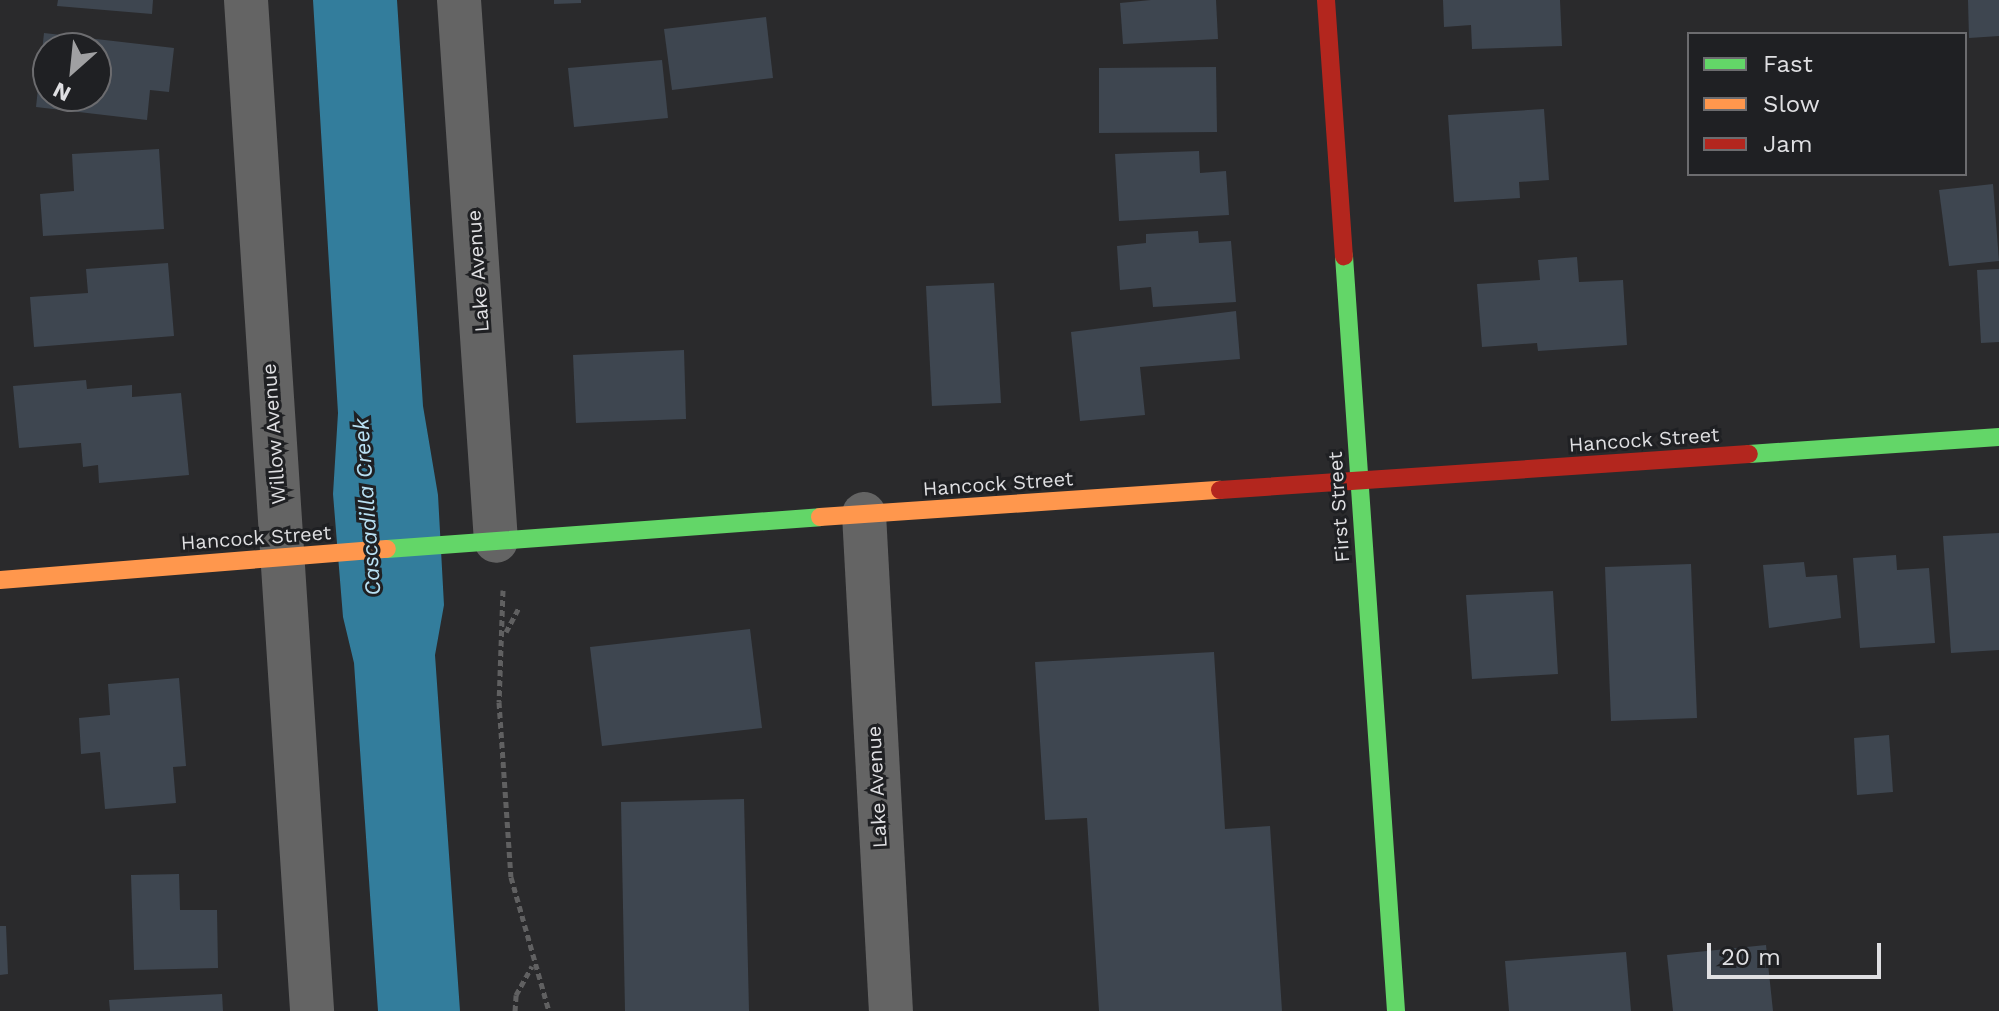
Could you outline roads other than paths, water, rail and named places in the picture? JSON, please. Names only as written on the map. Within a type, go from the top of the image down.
[{"type":"street","name":"Willow Avenue","points":[[246,0],[312,1011]]},
{"type":"street","name":"Lake Avenue","points":[[459,0],[479,543]]},
{"type":"street","name":"First Street","points":[[1326,0],[1396,1011]]},
{"type":"street","name":"Hancock Street","points":[[0,580],[864,514],[1999,437]]},
{"type":"street","name":"Lake Avenue","points":[[864,514],[891,1011]]},
{"type":"water","name":"Cascadilla Creek","points":[[313,0],[397,0],[423,406],[438,495],[444,605],[435,655],[460,1011],[378,1011],[354,663],[343,617],[333,494],[338,413]]}]
